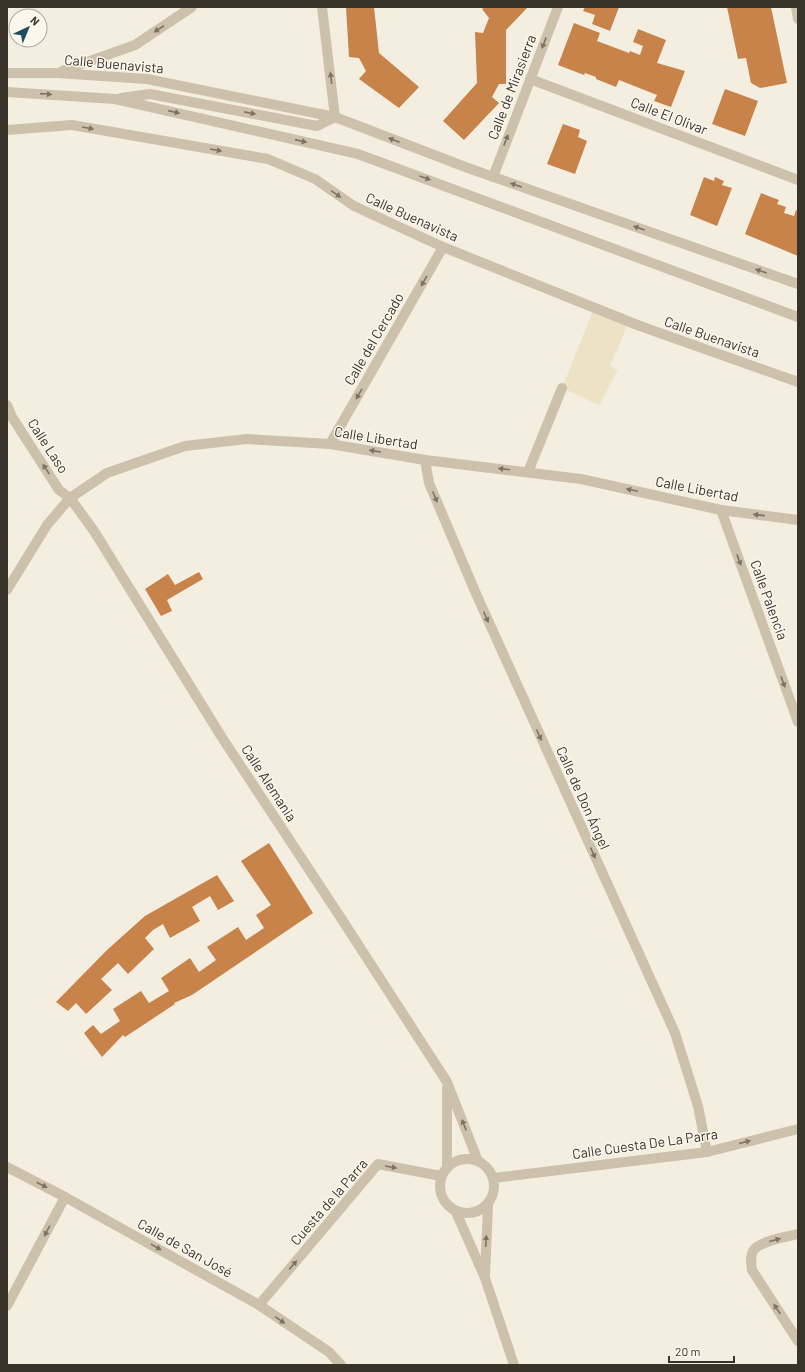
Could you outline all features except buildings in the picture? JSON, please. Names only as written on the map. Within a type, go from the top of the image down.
[{"type":"street","points":[[58,73],[135,45],[192,7]]},
{"type":"street","points":[[322,7],[336,117]]},
{"type":"street","name":"Calle de Mirasierra","points":[[493,177],[558,7]]},
{"type":"street","points":[[796,7],[798,19]]},
{"type":"street","name":"Calle Buenavista","points":[[7,73],[58,73],[147,79],[336,117],[493,177],[798,284]]},
{"type":"street","name":"Calle El Olivar","points":[[530,79],[798,180]]},
{"type":"street","name":"Calle Buenavista","points":[[7,92],[115,99],[358,154],[798,317]]},
{"type":"street","name":"Calle Buenavista","points":[[115,99],[150,94],[317,126],[336,117]]},
{"type":"street","name":"Calle Buenavista","points":[[7,130],[72,125],[268,160],[315,179],[354,206],[443,247],[640,326],[798,382]]},
{"type":"street","name":"Calle del Cercado","points":[[330,444],[443,247]]},
{"type":"street","points":[[528,472],[562,388]]},
{"type":"street","name":"Calle Laso","points":[[7,405],[12,417],[59,490],[70,498]]},
{"type":"street","name":"Calle Libertad","points":[[7,590],[47,525],[70,498],[108,473],[185,446],[247,439],[330,444],[425,460],[581,479],[721,510],[798,520]]},
{"type":"street","name":"Calle de Don Ángel","points":[[425,460],[429,483],[477,596],[674,1033],[698,1106],[707,1152]]},
{"type":"street","name":"Calle Alemania","points":[[70,498],[94,531],[221,736],[447,1082],[478,1161]]},
{"type":"street","name":"Calle Palencia","points":[[721,510],[798,722]]},
{"type":"street","points":[[447,1082],[447,1166],[441,1176],[439,1190],[446,1204],[456,1212],[485,1278],[514,1365]]},
{"type":"street","name":"Calle Cuesta De La Parra","points":[[494,1178],[707,1152],[798,1129]]},
{"type":"street","points":[[447,1166],[463,1159],[478,1161],[487,1167],[494,1178],[495,1192],[488,1205],[485,1278]]},
{"type":"street","name":"Cuesta de la Parra","points":[[259,1305],[378,1164],[441,1176]]},
{"type":"street","name":"Calle de San José","points":[[7,1167],[65,1197],[259,1305],[329,1352],[340,1365]]},
{"type":"street","points":[[7,1306],[65,1197]]},
{"type":"street","points":[[456,1212],[474,1214],[488,1205]]},
{"type":"street","points":[[798,1234],[762,1244],[754,1250],[750,1259],[752,1270],[798,1341]]},
{"type":"shaded area","points":[[594,308],[629,322],[610,366],[618,370],[599,405],[562,388]]}]
